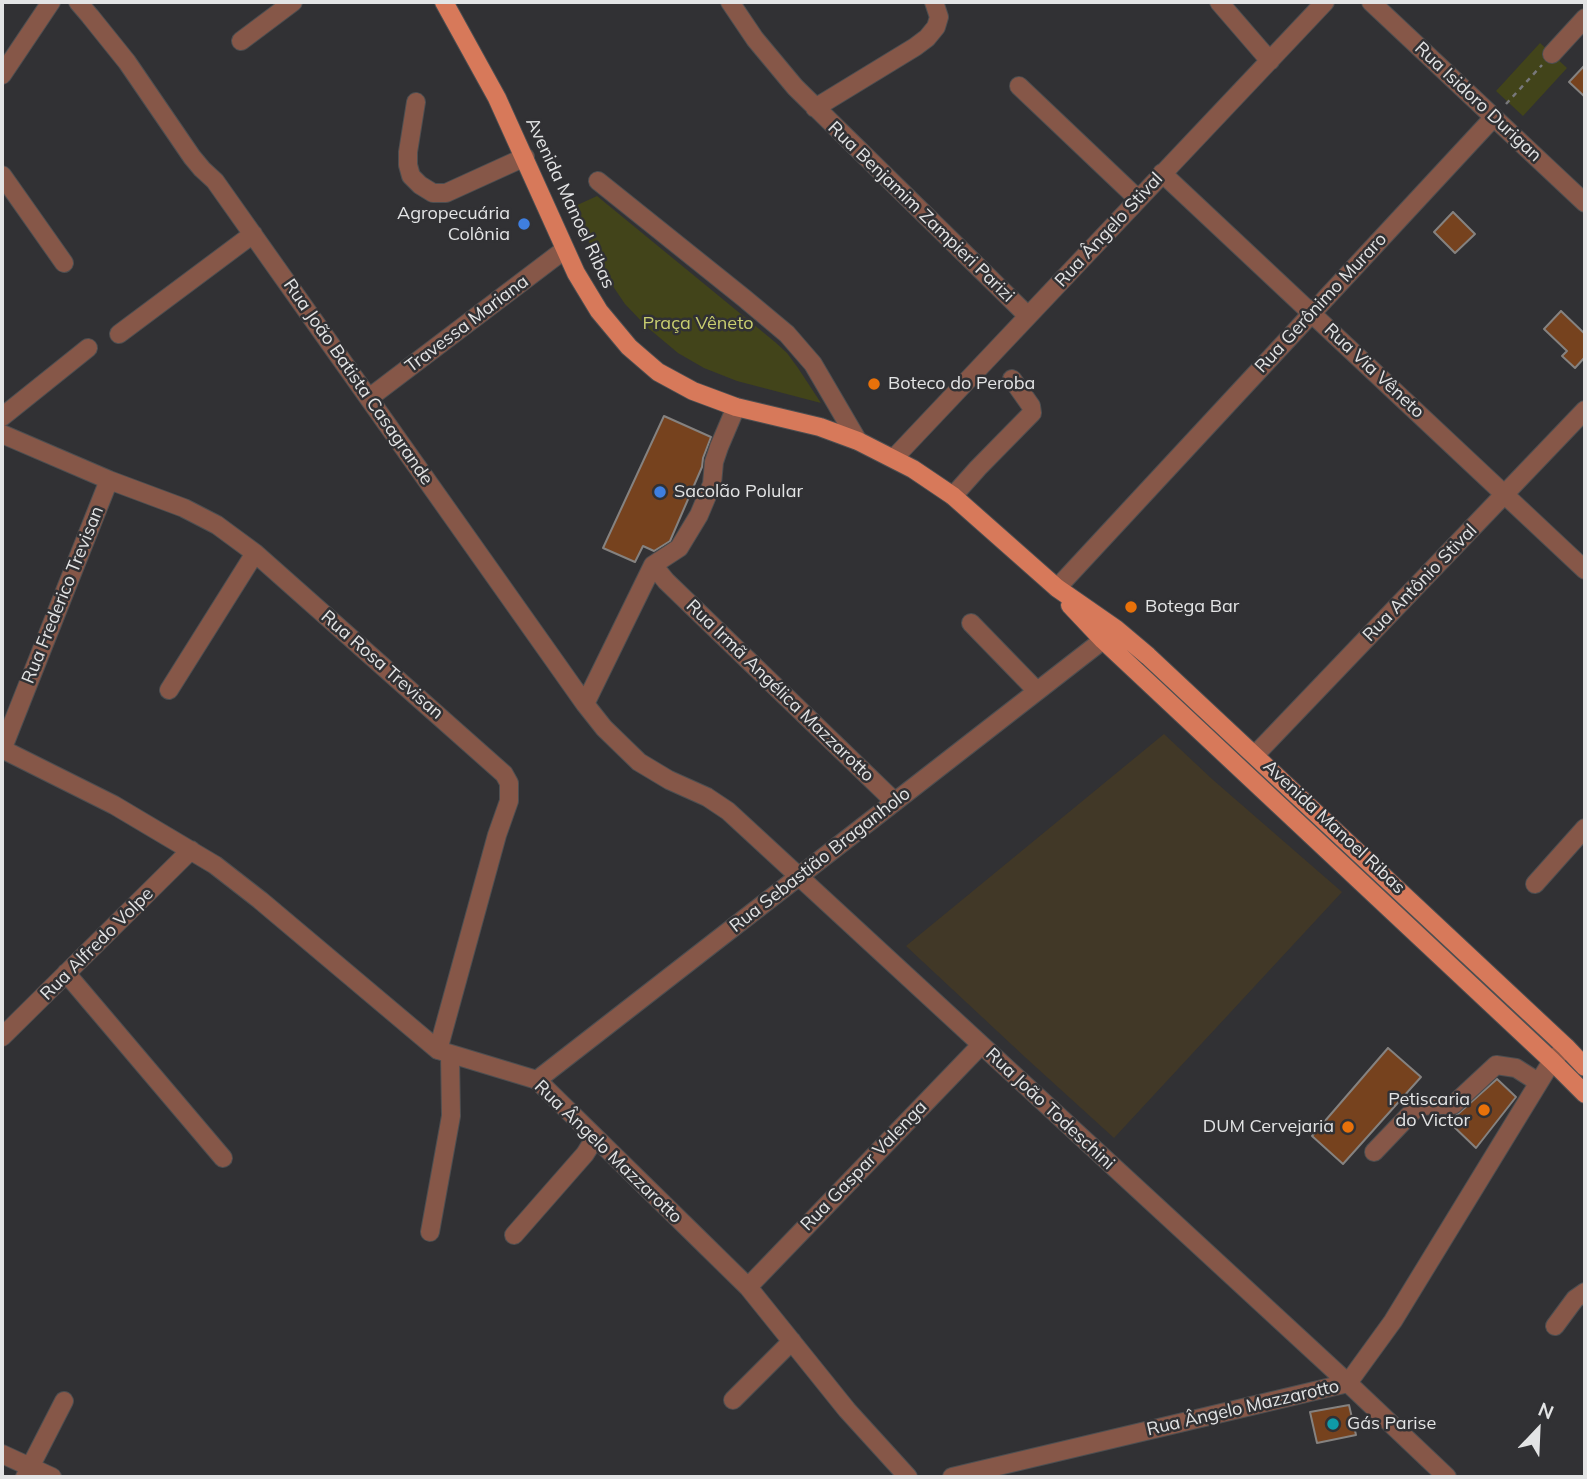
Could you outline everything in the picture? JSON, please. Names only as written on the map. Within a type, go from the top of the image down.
[{"type":"main road","name":"Avenida Manoel Ribas","points":[[444,2],[492,89],[525,157],[564,250],[587,292],[613,330],[643,360],[674,382],[715,401],[820,428],[858,441],[894,458],[953,496],[1057,588],[1135,643],[1585,1067]]},
{"type":"main road","name":"Avenida Manoel Ribas","points":[[1057,588],[1103,640],[1585,1094]]},
{"type":"street","points":[[2,75],[51,2]]},
{"type":"street","name":"Rua João Batista Casagrande","points":[[78,2],[115,47],[192,157],[215,181],[253,233],[585,704],[604,728],[639,762]]},
{"type":"street","points":[[241,41],[293,2]]},
{"type":"street","name":"Rua Benjamim Zampieri Parizi","points":[[730,2],[776,66],[815,108],[1028,316]]},
{"type":"street","points":[[815,108],[927,38],[936,27],[939,17],[934,2]]},
{"type":"street","points":[[1219,2],[1270,61]]},
{"type":"street","name":"Rua Ângelo Stival","points":[[894,458],[1325,2]]},
{"type":"street","name":"Rua Isidoro Durigan","points":[[1371,2],[1585,203]]},
{"type":"street","points":[[1552,54],[1585,18]]},
{"type":"street","points":[[1019,86],[1138,200]]},
{"type":"street","points":[[416,102],[408,165],[411,176],[433,193],[446,193],[525,157]]},
{"type":"street","name":"Rua Gerônimo Muraro","points":[[1057,588],[1494,117]]},
{"type":"street","name":"Rua Via Vêneto","points":[[1163,173],[1585,569]]},
{"type":"street","points":[[2,175],[64,263]]},
{"type":"street","points":[[598,181],[787,334],[813,364],[858,441]]},
{"type":"street","points":[[120,334],[253,233]]},
{"type":"street","name":"Travessa Mariana","points":[[369,398],[564,250]]},
{"type":"street","points":[[2,417],[88,348]]},
{"type":"street","points":[[953,496],[1032,413],[1031,406],[1012,379]]},
{"type":"street","points":[[585,704],[653,565],[679,548],[699,515],[712,484],[714,462],[719,447],[736,407]]},
{"type":"street","name":"Rua Antônio Stival","points":[[1255,755],[1585,410]]},
{"type":"street","name":"Rua Rosa Trevisan","points":[[2,434],[201,516],[225,530],[255,553],[504,774],[509,783],[509,801],[497,835],[444,1052]]},
{"type":"street","name":"Rua Frederico Trevisan","points":[[2,749],[109,480]]},
{"type":"street","points":[[169,690],[255,553]]},
{"type":"street","name":"Rua Irmã Angélica Mazzarotto","points":[[653,565],[666,581],[895,802]]},
{"type":"street","points":[[971,623],[1037,691]]},
{"type":"street","name":"Rua Sebastião Braganholo","points":[[537,1080],[1103,640]]},
{"type":"street","name":"Rua Ângelo Mazzarotto","points":[[2,749],[114,805],[191,850],[238,883],[444,1052],[537,1080],[748,1287],[847,1410],[908,1477]]},
{"type":"street","name":"Rua João Todeschini","points":[[639,762],[669,780],[718,803],[1447,1477]]},
{"type":"street","points":[[1535,884],[1585,828]]},
{"type":"street","name":"Rua Alfredo Volpe","points":[[2,1037],[191,850]]},
{"type":"street","points":[[66,974],[222,1158]]},
{"type":"street","name":"Rua Gaspar Valenga","points":[[748,1287],[981,1045]]},
{"type":"street","name":"Rua Ângelo Mazzarotto","points":[[952,1477],[1348,1383],[1393,1321],[1538,1082],[1552,1061],[1566,1047]]},
{"type":"street","points":[[430,1232],[451,1116],[444,1052]]},
{"type":"street","points":[[1374,1152],[1418,1107],[1453,1105],[1496,1065],[1516,1068],[1538,1082]]},
{"type":"street","points":[[514,1235],[585,1154],[595,1138]]},
{"type":"street","points":[[1555,1326],[1575,1298],[1585,1292]]},
{"type":"street","points":[[733,1400],[792,1342]]},
{"type":"street","points":[[28,1472],[64,1401]]},
{"type":"street","points":[[2,1454],[28,1472],[52,1477]]},
{"type":"path","points":[[1494,117],[1552,54]]},
{"type":"shaded area","points":[[1164,734],[1342,892],[1114,1138],[906,946]]},
{"type":"green space","points":[[1540,43],[1567,68],[1523,116],[1496,91]]},
{"type":"green space","name":"Praça Vêneto","points":[[597,196],[787,353],[821,403],[737,381],[704,368],[678,353],[647,327],[625,304],[602,270],[573,207]]},
{"type":"building","points":[[1585,65],[1585,97],[1569,82]]},
{"type":"building","points":[[1453,212],[1475,234],[1455,253],[1434,232]]},
{"type":"building","points":[[1561,311],[1585,334],[1585,357],[1575,368],[1562,356],[1567,351],[1544,329]]},
{"type":"building","name":"Sacolão Polular","points":[[664,416],[711,437],[702,467],[670,541],[654,551],[643,546],[635,562],[603,548]]},
{"type":"building","points":[[1388,1048],[1421,1077],[1343,1164],[1312,1136]]},
{"type":"building","name":"Petiscaria do Victor","points":[[1497,1079],[1516,1097],[1476,1148],[1449,1122]]},
{"type":"building","name":"Gás Parise","points":[[1349,1405],[1356,1435],[1317,1443],[1310,1412]]},
{"type":"place","name":"Agropecuária Colônia","points":[[524,224]]},
{"type":"place","name":"Boteco do Peroba","points":[[874,384]]},
{"type":"place","name":"Sacolão Polular","points":[[660,492]]},
{"type":"place","name":"Botega Bar","points":[[1131,607]]},
{"type":"place","name":"Petiscaria do Victor","points":[[1484,1110]]},
{"type":"place","name":"DUM Cervejaria","points":[[1348,1127]]},
{"type":"place","name":"Gás Parise","points":[[1333,1424]]}]
